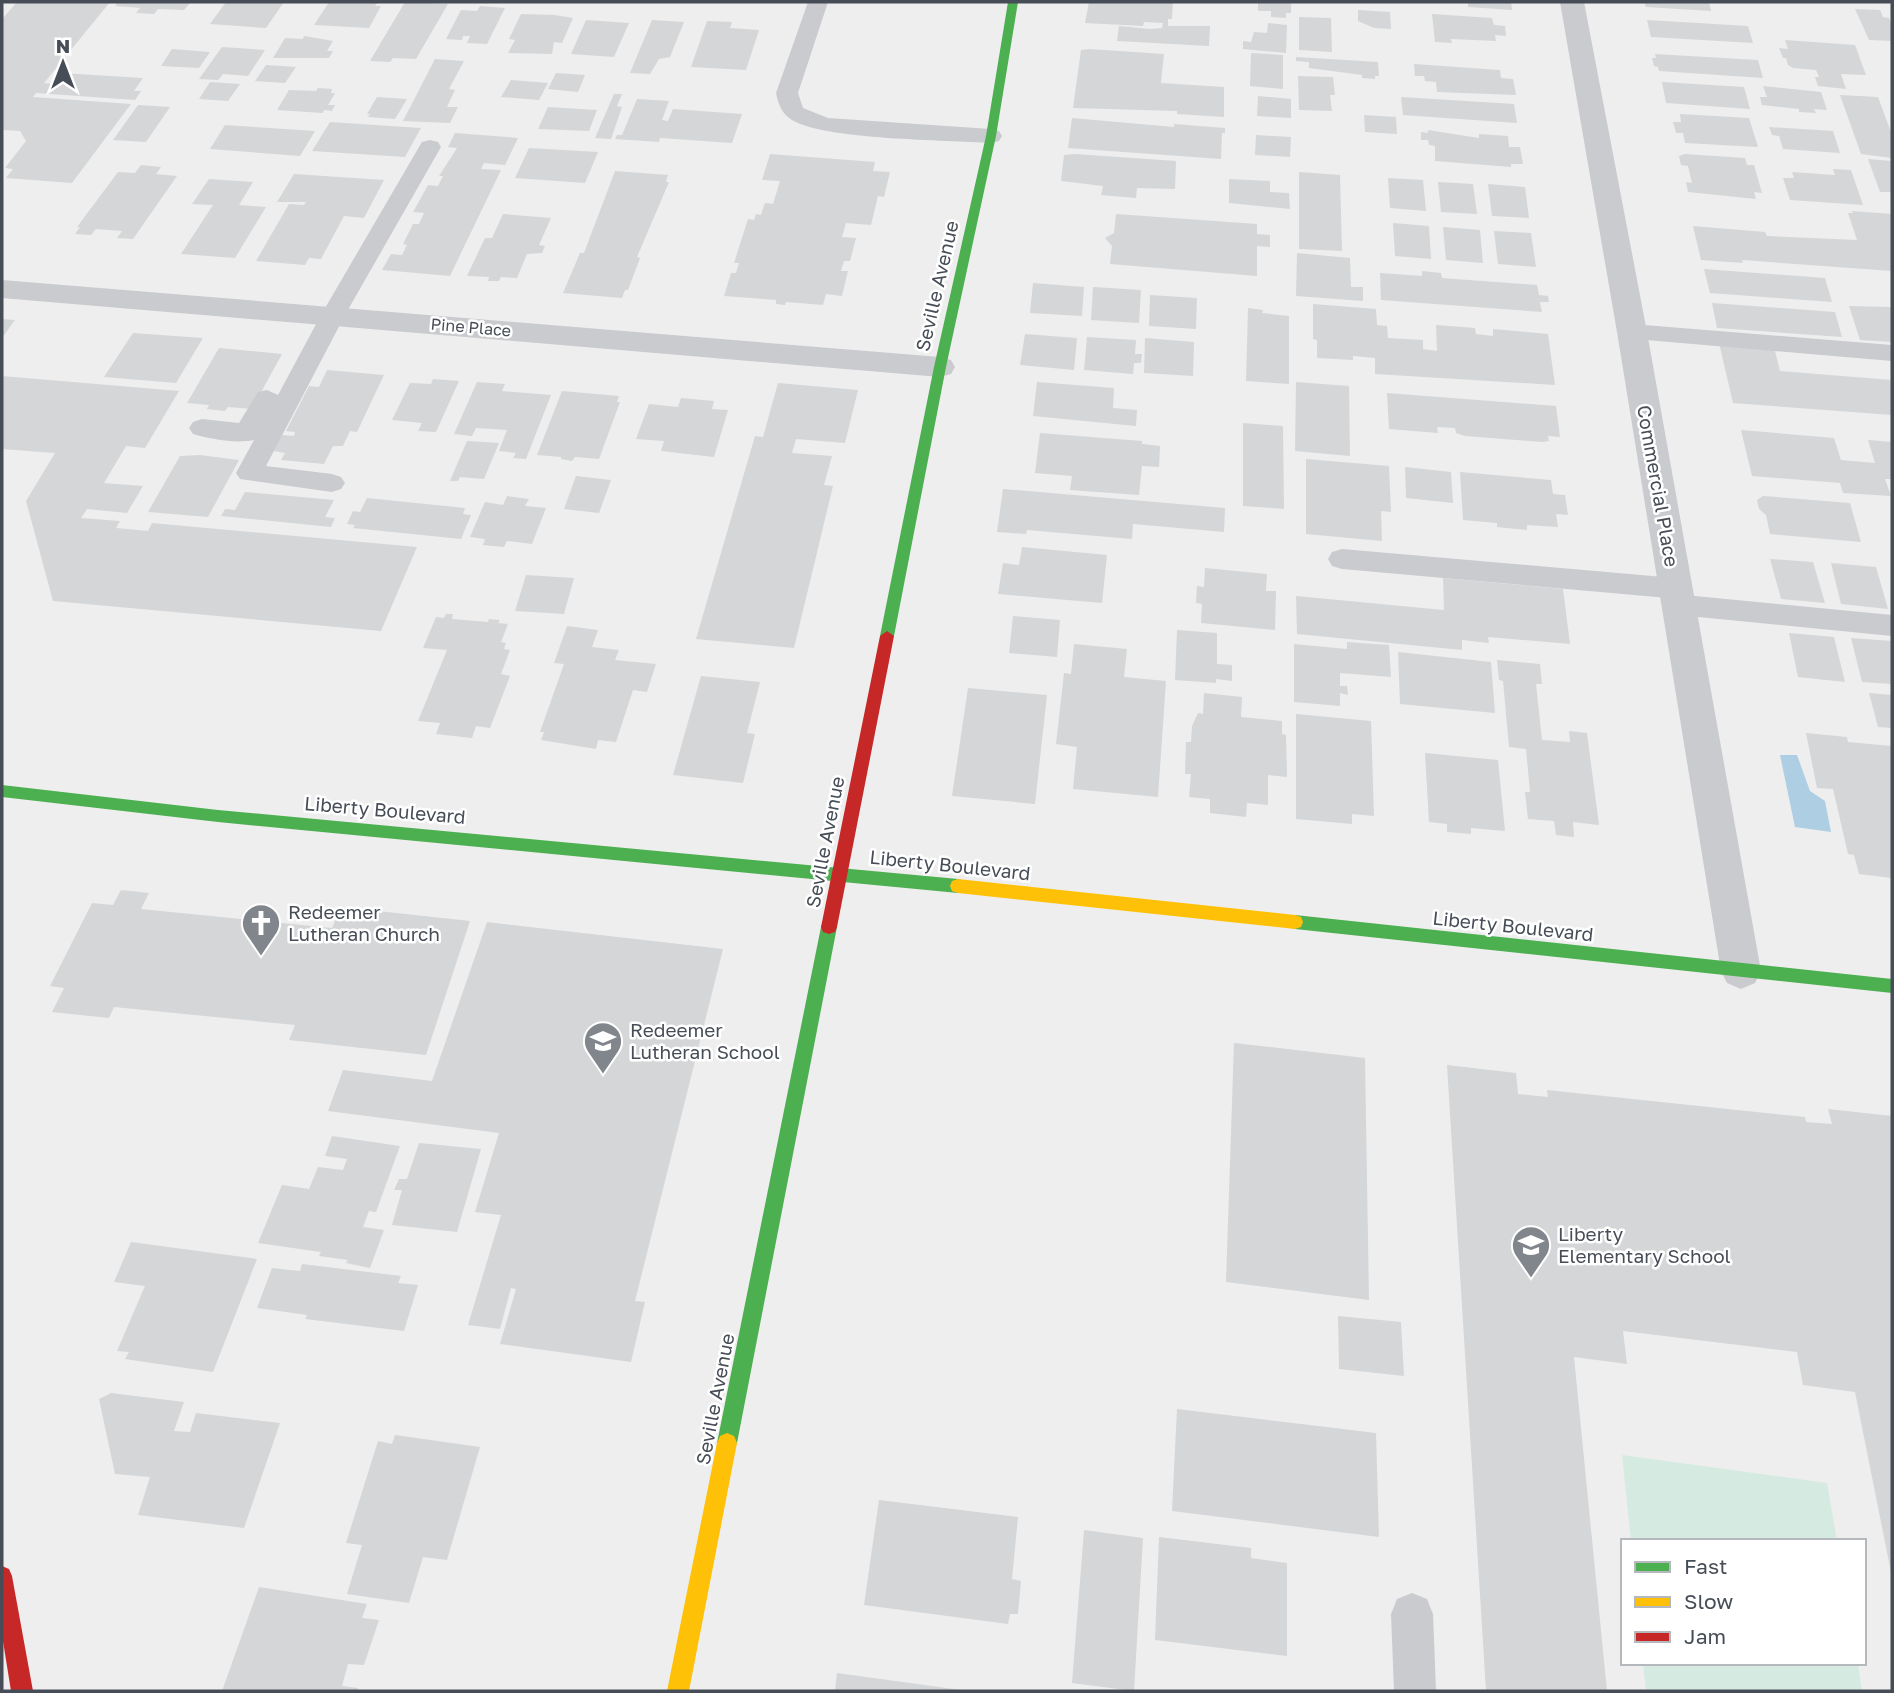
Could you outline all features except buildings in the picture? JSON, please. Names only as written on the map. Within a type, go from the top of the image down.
[{"type":"street","name":"Seville Avenue","points":[[678,1691],[940,367],[991,136],[1013,2]]},
{"type":"street","name":"Commercial Place","points":[[1572,2],[1632,332],[1741,971]]},
{"type":"street","name":"Pine Place","points":[[2,289],[940,367]]},
{"type":"street","name":"Liberty Boulevard","points":[[2,791],[218,816],[841,874],[1892,986]]},
{"type":"street","points":[[2,1576],[22,1691]]},
{"type":"lane","points":[[818,2],[787,93],[788,103],[793,111],[806,120],[828,125],[991,136]]},
{"type":"lane","points":[[202,428],[246,433],[430,147]]},
{"type":"lane","points":[[323,314],[249,473],[332,483]]},
{"type":"lane","points":[[1632,332],[1892,353]]},
{"type":"lane","points":[[1342,559],[1677,597],[1892,626]]},
{"type":"lane","points":[[1412,1615],[1415,1691]]},
{"type":"green space","points":[[1622,1455],[1827,1483],[1837,1539],[1631,1539]]},
{"type":"green space","points":[[1643,1665],[1858,1665],[1862,1691],[1646,1691]]},
{"type":"water","points":[[1780,755],[1797,755],[1810,791],[1825,801],[1831,832],[1795,827]]},
{"type":"traffic: fast","points":[[887,636],[940,367],[991,136],[1013,2]]},
{"type":"traffic: fast","points":[[2,791],[218,816],[958,886]]},
{"type":"traffic: fast","points":[[1295,922],[1892,986]]},
{"type":"traffic: fast","points":[[727,1443],[829,927]]},
{"type":"traffic: slow","points":[[958,886],[1295,922]]},
{"type":"traffic: slow","points":[[678,1691],[727,1443]]},
{"type":"traffic: jam","points":[[829,927],[887,636]]},
{"type":"traffic: jam","points":[[2,1576],[22,1691]]},
{"type":"place","name":"Redeemer Lutheran Church","points":[[261,957]]},
{"type":"place","name":"Redeemer Lutheran School","points":[[603,1075]]},
{"type":"place","name":"Liberty Elementary School","points":[[1531,1279]]}]
